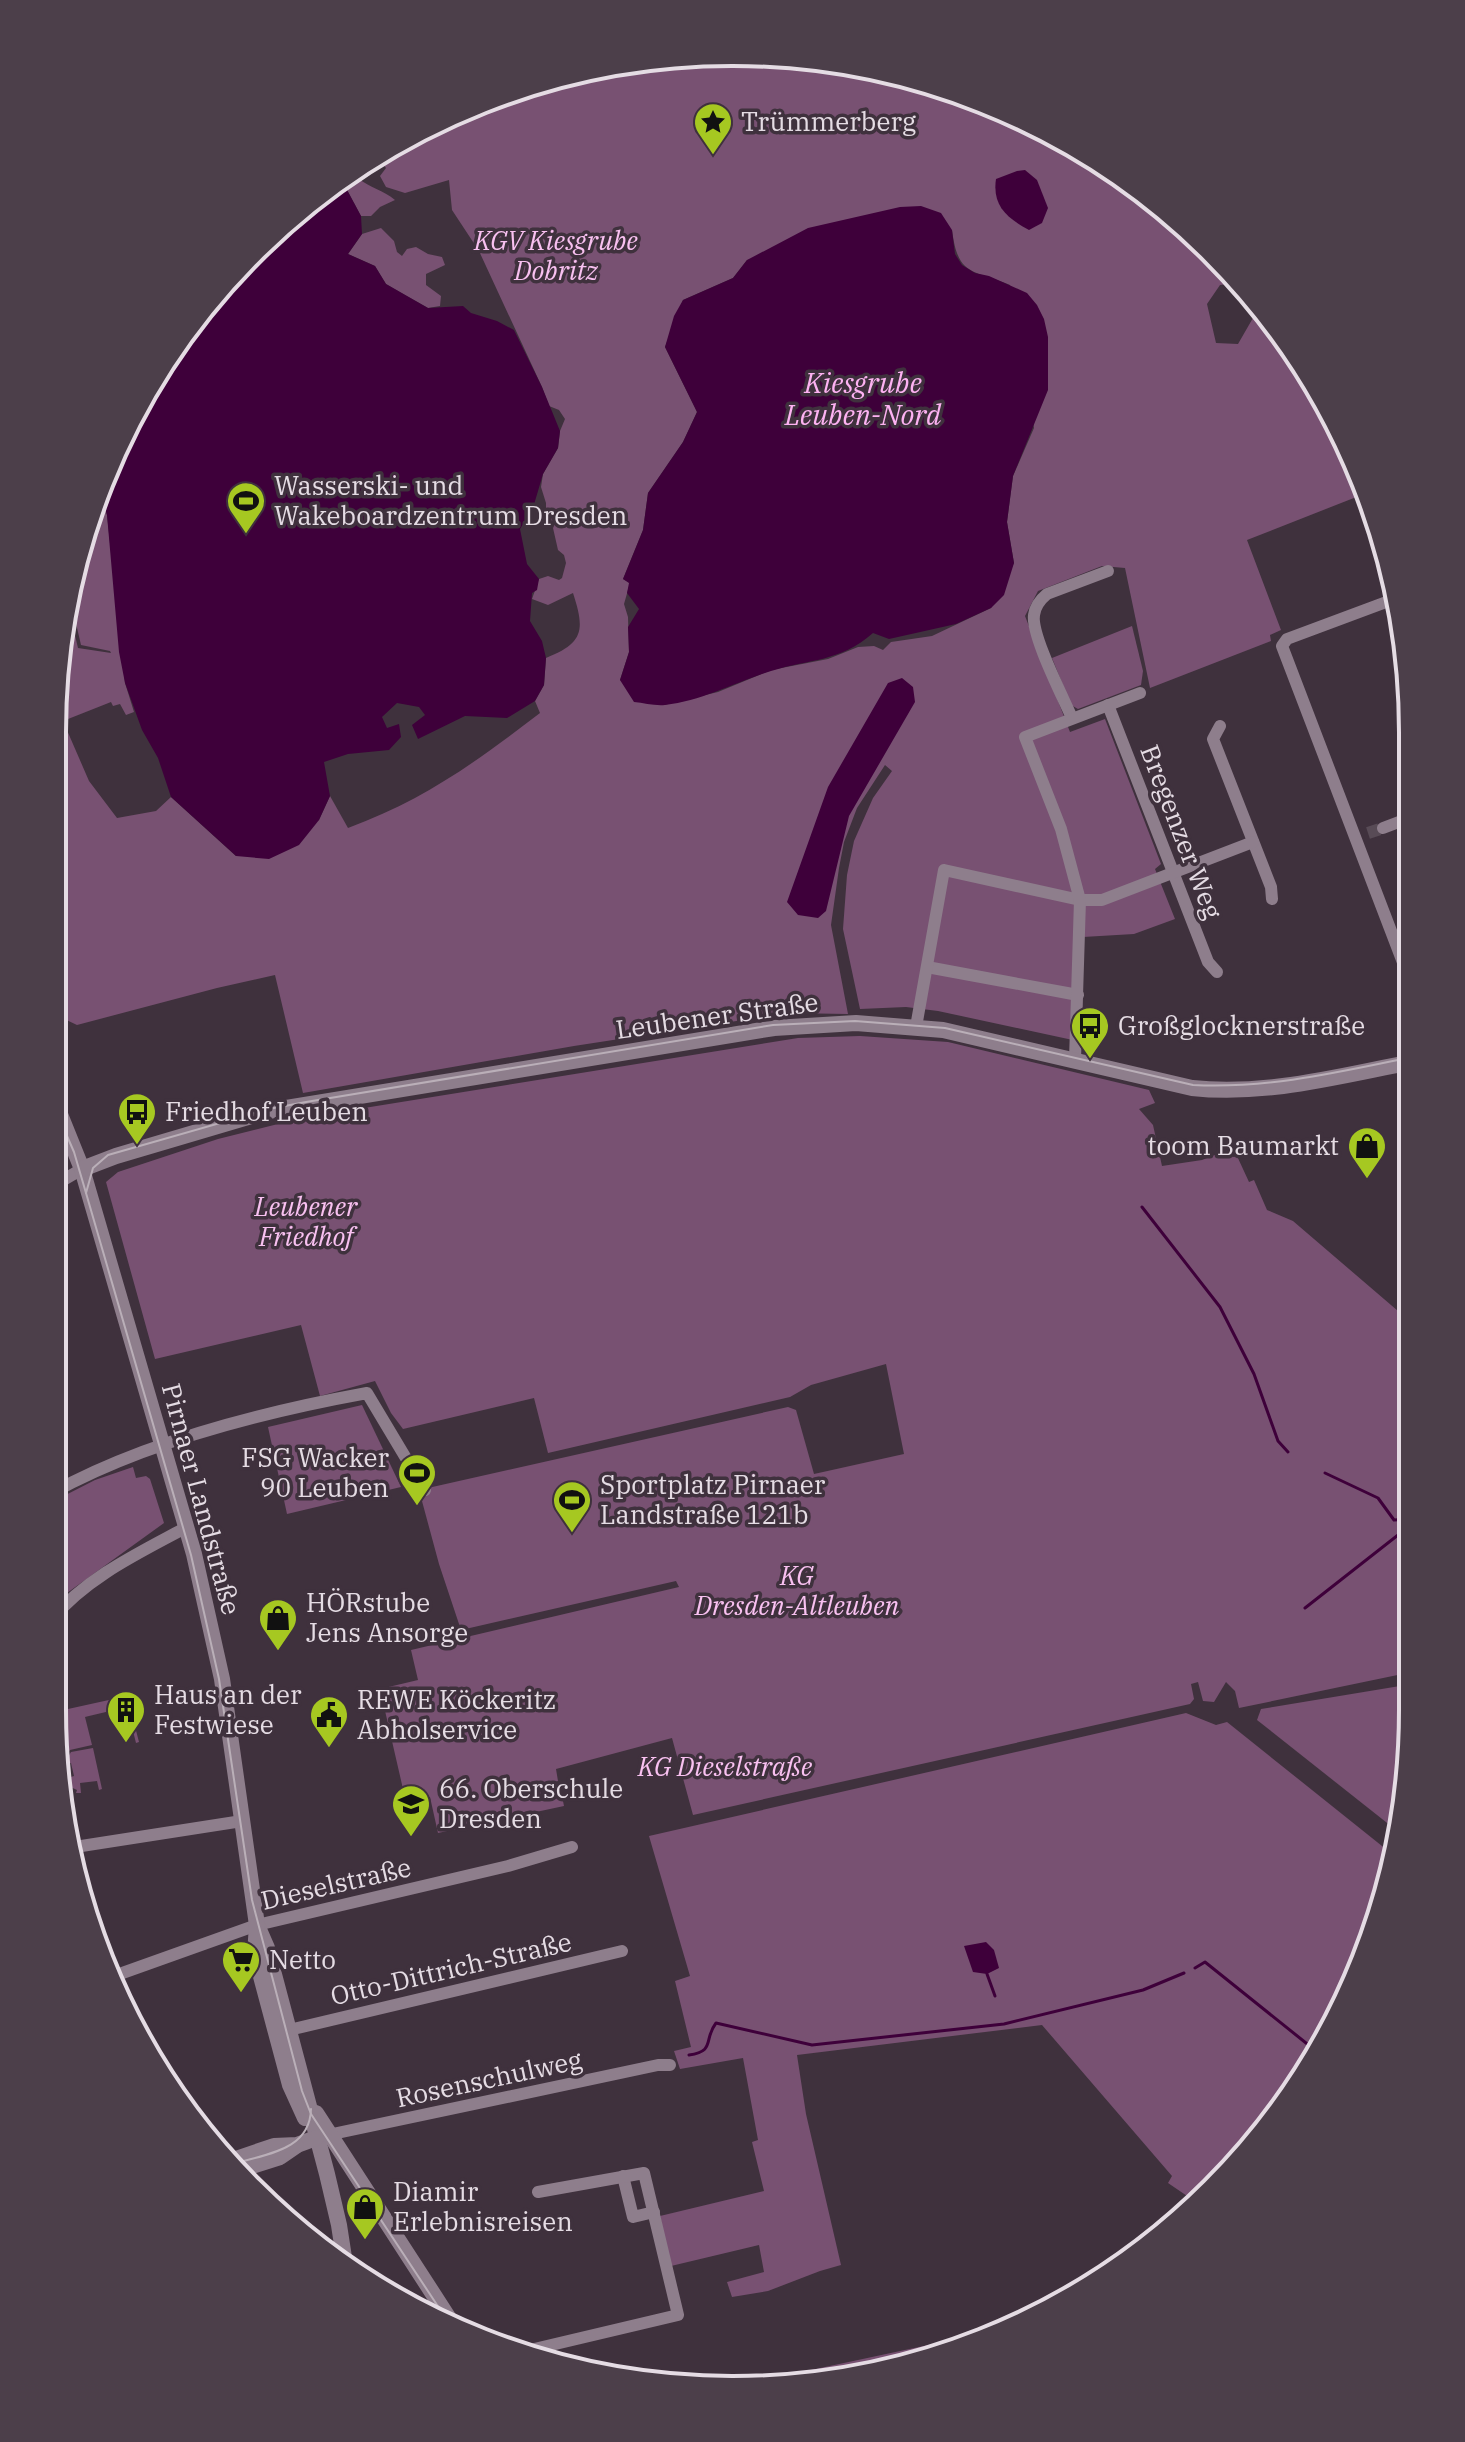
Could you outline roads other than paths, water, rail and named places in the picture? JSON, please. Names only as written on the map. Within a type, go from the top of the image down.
[{"type":"street","points":[[1072,718],[1040,643],[1034,626],[1034,613],[1047,594],[1108,571]]},
{"type":"street","points":[[1386,602],[1287,639],[1282,646],[1362,836],[1399,947]]},
{"type":"street","points":[[1075,1060],[1080,900],[1061,829],[1025,737],[1140,693]]},
{"type":"street","name":"Bregenzer Weg","points":[[1108,705],[1208,962],[1217,972]]},
{"type":"street","points":[[1220,726],[1213,739],[1271,887],[1272,899]]},
{"type":"street","points":[[1383,828],[1399,822]]},
{"type":"street","points":[[916,1027],[944,870],[1080,900],[1102,900],[1253,842]]},
{"type":"street","points":[[927,967],[1078,995]]},
{"type":"street","name":"Leubener Straße","points":[[82,1169],[268,1111],[774,1028],[856,1023],[916,1027],[974,1036],[1192,1088],[1222,1091],[1270,1088],[1399,1064]]},
{"type":"street","name":"Pirnaer Landstraße","points":[[66,1129],[82,1169],[187,1527],[222,1679],[257,1925],[267,1948],[307,2099],[323,2137],[343,2250]]},
{"type":"street","points":[[66,1178],[82,1169]]},
{"type":"street","points":[[66,1486],[107,1464],[232,1424],[367,1393],[425,1490]]},
{"type":"street","points":[[66,1603],[112,1568],[187,1527]]},
{"type":"street","points":[[80,1846],[242,1821]]},
{"type":"street","name":"Dieselstraße","points":[[121,1974],[257,1925],[508,1866],[572,1847]]},
{"type":"street","name":"Pirnaer Landstraße","points":[[257,1925],[255,1954],[290,2085],[323,2137]]},
{"type":"street","name":"Otto-Dittrich-Straße","points":[[289,2030],[622,1951]]},
{"type":"street","name":"Rosenschulweg","points":[[323,2137],[658,2065],[670,2065]]},
{"type":"street","points":[[239,2158],[274,2146],[297,2145],[323,2137],[442,2309]]},
{"type":"street","points":[[248,2167],[280,2157],[297,2145]]},
{"type":"street","points":[[538,2192],[644,2173],[678,2315],[541,2347]]},
{"type":"street","points":[[623,2176],[633,2217],[654,2212]]},
{"type":"water","points":[[1025,170],[1037,180],[1048,208],[1042,223],[1029,230],[1003,210],[995,188],[996,179]]},
{"type":"water","points":[[347,189],[361,216],[362,234],[348,254],[375,266],[386,284],[428,308],[463,306],[471,313],[514,330],[560,431],[558,448],[543,474],[533,508],[520,529],[527,564],[539,579],[537,590],[532,593],[530,621],[542,641],[546,658],[544,685],[535,701],[507,718],[465,716],[418,739],[412,725],[425,715],[419,707],[397,703],[382,717],[387,728],[399,724],[401,737],[389,750],[348,754],[324,762],[330,796],[319,820],[299,845],[269,859],[236,856],[171,797],[158,758],[142,730],[125,683],[119,652],[105,508],[135,438],[178,362],[231,293],[261,261],[293,231]]},
{"type":"water","name":"Kiesgrube Leuben-Nord","points":[[921,206],[941,213],[952,230],[955,254],[962,265],[1027,293],[1044,319],[1048,337],[1048,390],[1013,476],[1007,522],[1014,563],[1004,595],[991,608],[956,624],[889,639],[873,633],[837,655],[771,671],[679,703],[634,702],[620,680],[629,652],[628,627],[639,609],[627,593],[629,583],[623,579],[643,530],[648,493],[683,442],[697,412],[665,347],[674,316],[683,300],[733,278],[747,260],[808,228],[900,207]]},
{"type":"water","points":[[902,678],[913,687],[915,702],[849,816],[826,911],[818,918],[798,915],[787,902],[828,787],[888,683]]},
{"type":"water","points":[[986,1942],[994,1950],[999,1968],[987,1974],[973,1972],[964,1946]]},
{"type":"waterway","points":[[1142,1207],[1220,1307],[1254,1374],[1278,1441],[1288,1452]]},
{"type":"waterway","points":[[1325,1473],[1378,1498],[1394,1520],[1399,1520]]},
{"type":"waterway","points":[[1305,1608],[1399,1534]]},
{"type":"waterway","points":[[1195,1968],[1205,1962],[1309,2045]]},
{"type":"waterway","points":[[689,2055],[706,2048],[716,2023],[812,2045],[1004,2024],[1143,1990],[1184,1973]]},
{"type":"waterway","points":[[987,1974],[995,1996]]},
{"type":"tunnel","points":[[1368,833],[1383,828]]},
{"type":"tram line","points":[[86,1193],[93,1168],[108,1155],[269,1109],[773,1025],[855,1021],[945,1028],[1193,1085],[1276,1082],[1399,1060]]},
{"type":"tram line","points":[[66,1134],[74,1152],[191,1555],[219,1679],[252,1900],[302,2091],[311,2114],[439,2307]]},
{"type":"tram line","points":[[242,2161],[294,2142],[309,2123],[311,2109]]},
{"type":"place","name":"Trümmerberg","points":[[713,156]]},
{"type":"place","name":"Wasserski- und Wakeboardzentrum Dresden","points":[[246,535]]},
{"type":"place","name":"Großglocknerstraße","points":[[1090,1060]]},
{"type":"place","name":"Friedhof Leuben","points":[[137,1146]]},
{"type":"place","name":"toom Baumarkt","points":[[1367,1180]]},
{"type":"place","name":"FSG Wacker 90 Leuben","points":[[417,1507]]},
{"type":"place","name":"Sportplatz Pirnaer Landstraße 121b","points":[[572,1534]]},
{"type":"place","name":"HÖRstube Jens Ansorge","points":[[278,1652]]},
{"type":"place","name":"Haus an der Festwiese","points":[[126,1744]]},
{"type":"place","name":"REWE Köckeritz Abholservice","points":[[329,1749]]},
{"type":"place","name":"66. Oberschule Dresden","points":[[411,1838]]},
{"type":"place","name":"Netto","points":[[241,1994]]},
{"type":"place","name":"Diamir Erlebnisreisen","points":[[365,2241]]},
{"type":"park label","name":"KGV Kiesgrube Dobritz","points":[[556,256]]},
{"type":"park label","name":"Leubener Friedhof","points":[[306,1222]]},
{"type":"park label","name":"KG Dresden-Altleuben","points":[[797,1591]]},
{"type":"park label","name":"KG Dieselstraße","points":[[725,1767]]}]
